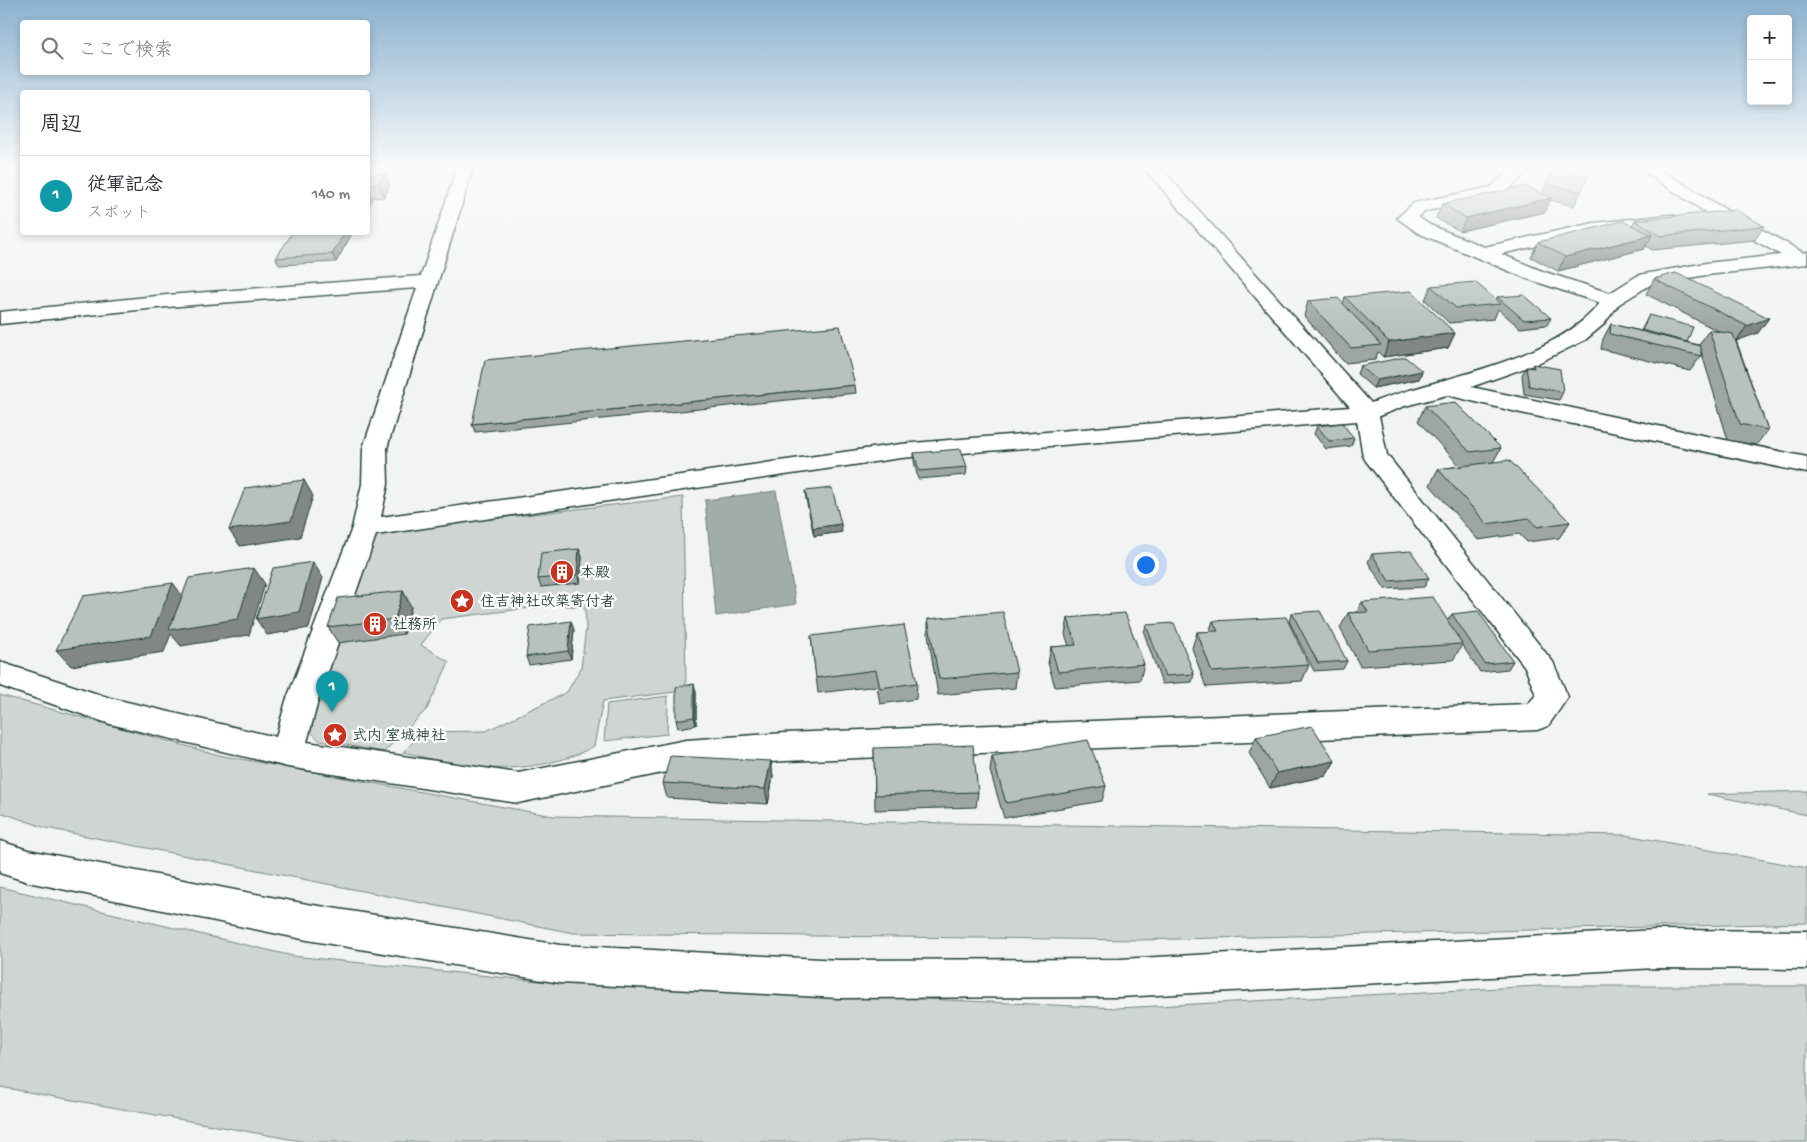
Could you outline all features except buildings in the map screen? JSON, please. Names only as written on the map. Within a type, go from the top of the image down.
[{"type":"street","points":[[288,753],[302,701],[365,528],[375,484],[375,448],[448,221]]},
{"type":"street","points":[[0,674],[110,711],[288,753],[518,788],[686,754],[785,747],[1537,717],[1552,697],[1538,662],[1375,456],[1367,413],[1199,221]]},
{"type":"street","points":[[1411,221],[1424,229],[1535,275],[1612,300]]},
{"type":"street","points":[[1482,253],[1594,228],[1664,221]]},
{"type":"street","points":[[1734,221],[1804,258]]},
{"type":"street","points":[[365,528],[902,451],[1367,413],[1397,400],[1447,388],[1528,359],[1578,336],[1596,322],[1612,300],[1644,280],[1706,269],[1804,258]]},
{"type":"street","points":[[0,318],[167,301],[428,281]]},
{"type":"street","points":[[1447,388],[1521,406],[1807,465]]},
{"type":"street","points":[[0,857],[28,866],[307,922],[560,964],[839,980],[1120,978],[1656,949],[1807,950]]},
{"type":"shaded area","points":[[776,491],[796,604],[716,616],[705,500]]},
{"type":"shaded area","points":[[683,497],[686,688],[675,692],[603,701],[594,746],[566,758],[534,766],[502,768],[462,766],[403,752],[423,732],[486,731],[567,692],[581,668],[586,627],[585,607],[554,605],[441,619],[421,645],[449,662],[427,709],[384,752],[319,740],[303,724],[374,532]]},
{"type":"shaded area","points":[[0,695],[219,755],[553,816],[1626,835],[1807,868],[1807,923],[1138,940],[573,933],[46,828],[0,812]]},
{"type":"shaded area","points":[[668,696],[667,734],[604,741],[607,704]]},
{"type":"shaded area","points":[[1807,791],[1807,815],[1707,794]]},
{"type":"shaded area","points":[[0,887],[293,956],[537,981],[1118,1008],[1539,986],[1807,986],[1807,1142],[306,1142],[0,1087]]},
{"type":"place","name":"本殿","points":[[562,572]]},
{"type":"place","name":"住吉神社改築寄付者","points":[[462,601]]},
{"type":"place","name":"社務所","points":[[375,624]]},
{"type":"place","name":"従軍記念","points":[[332,712]]},
{"type":"place","name":"式内 室城神社","points":[[335,735]]}]
